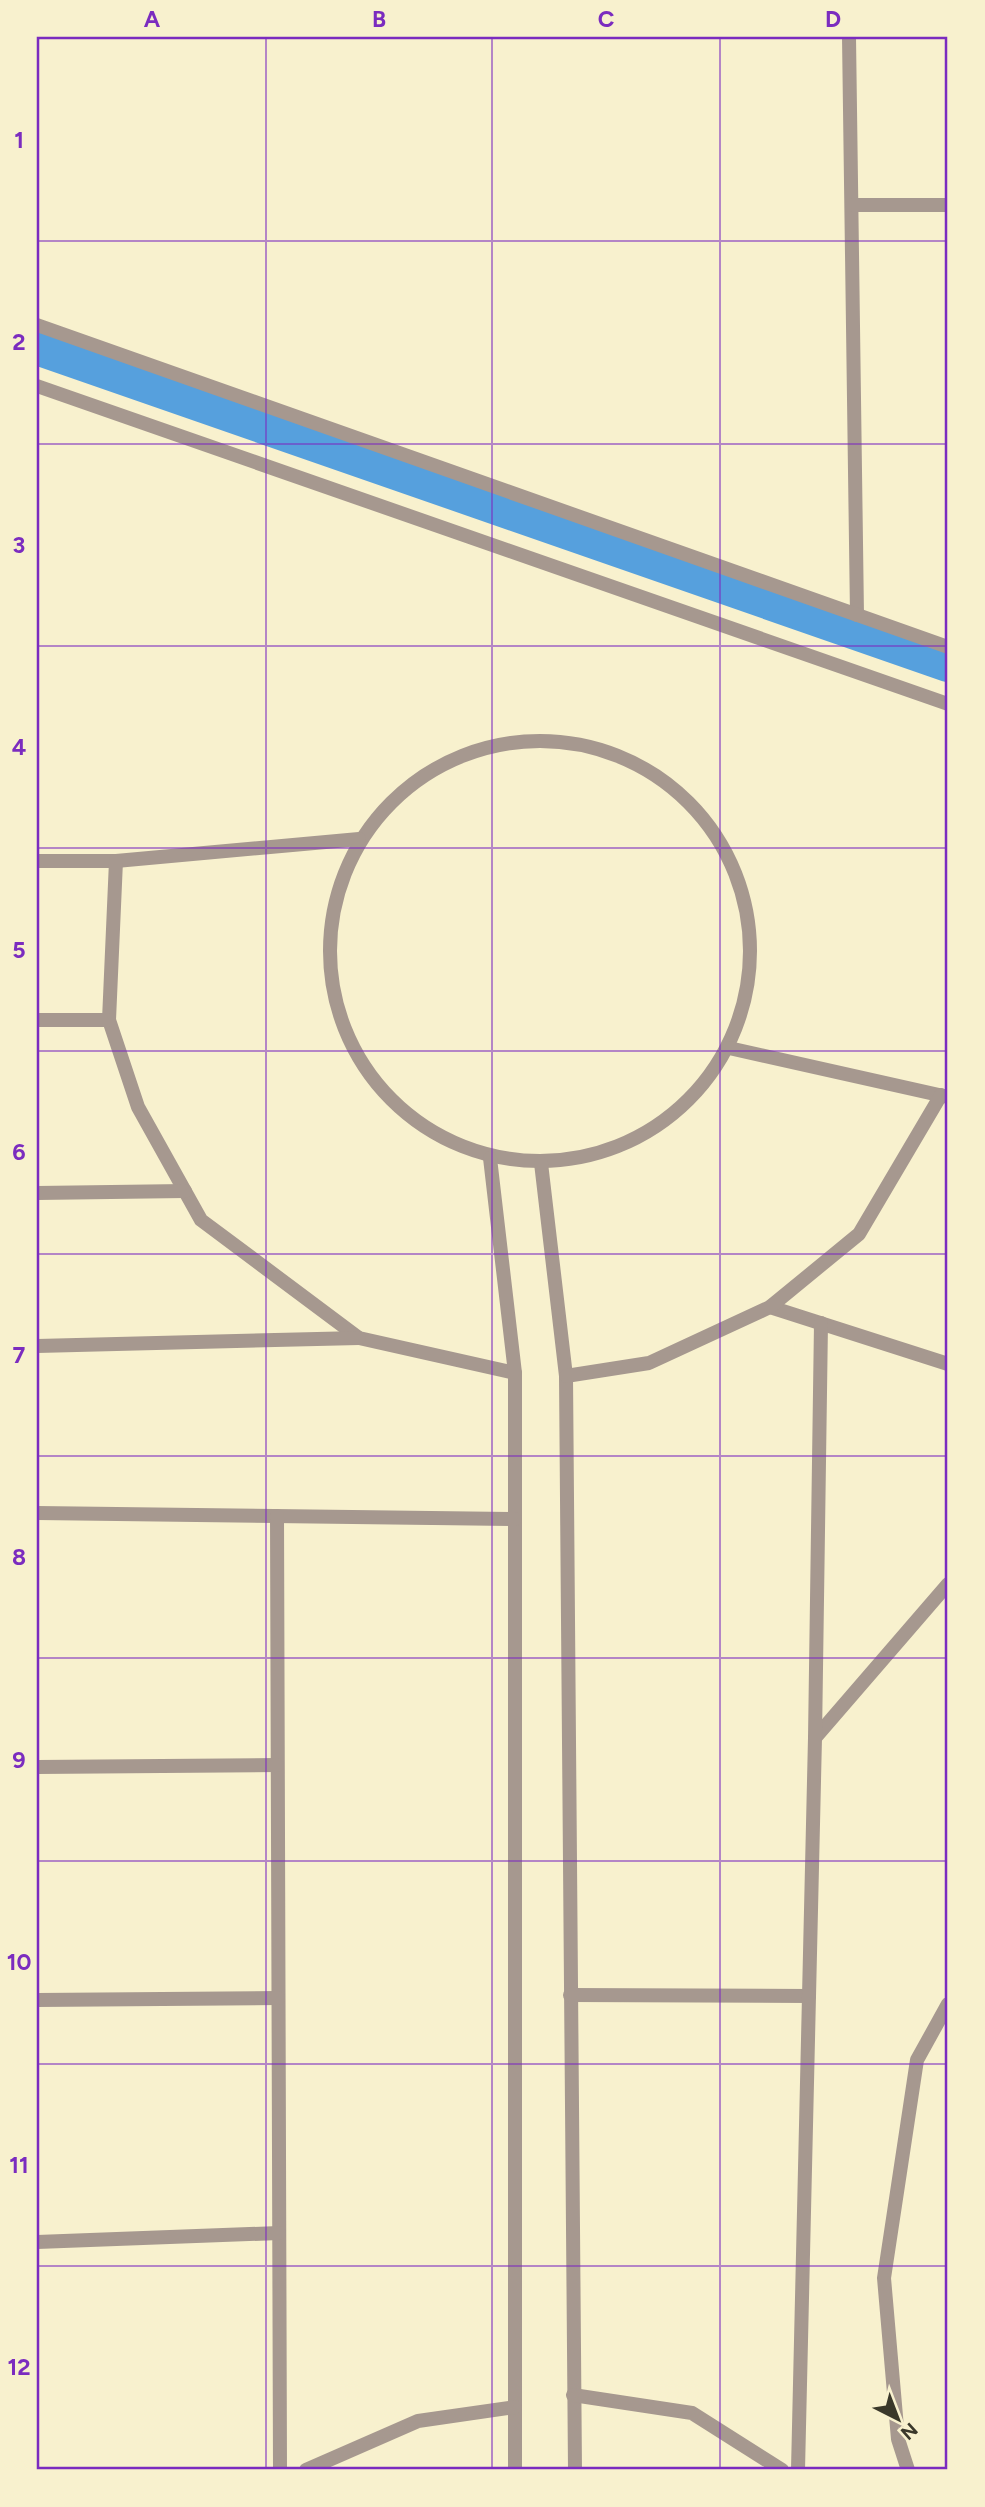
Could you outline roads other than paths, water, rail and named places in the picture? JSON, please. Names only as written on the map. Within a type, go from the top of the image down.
[{"type":"street","points":[[849,37],[857,615]]},
{"type":"street","points":[[852,205],[948,205]]},
{"type":"street","points":[[37,325],[948,647]]},
{"type":"street","points":[[37,386],[948,704]]},
{"type":"street","points":[[565,739],[642,762],[704,813],[743,883],[753,962],[729,1048],[686,1104],[619,1148],[541,1163],[490,1158],[417,1125],[362,1068],[332,994],[331,914],[359,839],[414,780],[486,745],[565,739]]},
{"type":"street","points":[[37,861],[116,861],[359,839]]},
{"type":"street","points":[[116,861],[109,1020],[138,1107],[201,1220],[359,1338]]},
{"type":"street","points":[[37,1020],[109,1020]]},
{"type":"street","points":[[566,1376],[649,1363],[769,1307],[859,1234],[945,1096],[729,1048]]},
{"type":"street","points":[[490,1158],[515,1373],[515,2470]]},
{"type":"street","points":[[541,1163],[566,1376],[575,2470]]},
{"type":"street","points":[[37,1194],[185,1191]]},
{"type":"street","points":[[769,1307],[948,1364]]},
{"type":"street","points":[[798,2470],[815,1738],[821,1323]]},
{"type":"street","points":[[37,1346],[359,1338],[515,1373]]},
{"type":"street","points":[[37,1513],[515,1520]]},
{"type":"street","points":[[276,1516],[280,2470]]},
{"type":"street","points":[[815,1738],[948,1584]]},
{"type":"street","points":[[37,1768],[277,1765]]},
{"type":"street","points":[[570,1995],[809,1996]]},
{"type":"street","points":[[37,2000],[278,1998]]},
{"type":"street","points":[[908,2470],[898,2439],[884,2278],[917,2060],[948,2004]]},
{"type":"street","points":[[37,2242],[279,2233]]},
{"type":"street","points":[[573,2395],[692,2413],[782,2470]]},
{"type":"street","points":[[306,2470],[418,2421],[514,2407]]},
{"type":"waterway","points":[[37,346],[948,663]]}]
